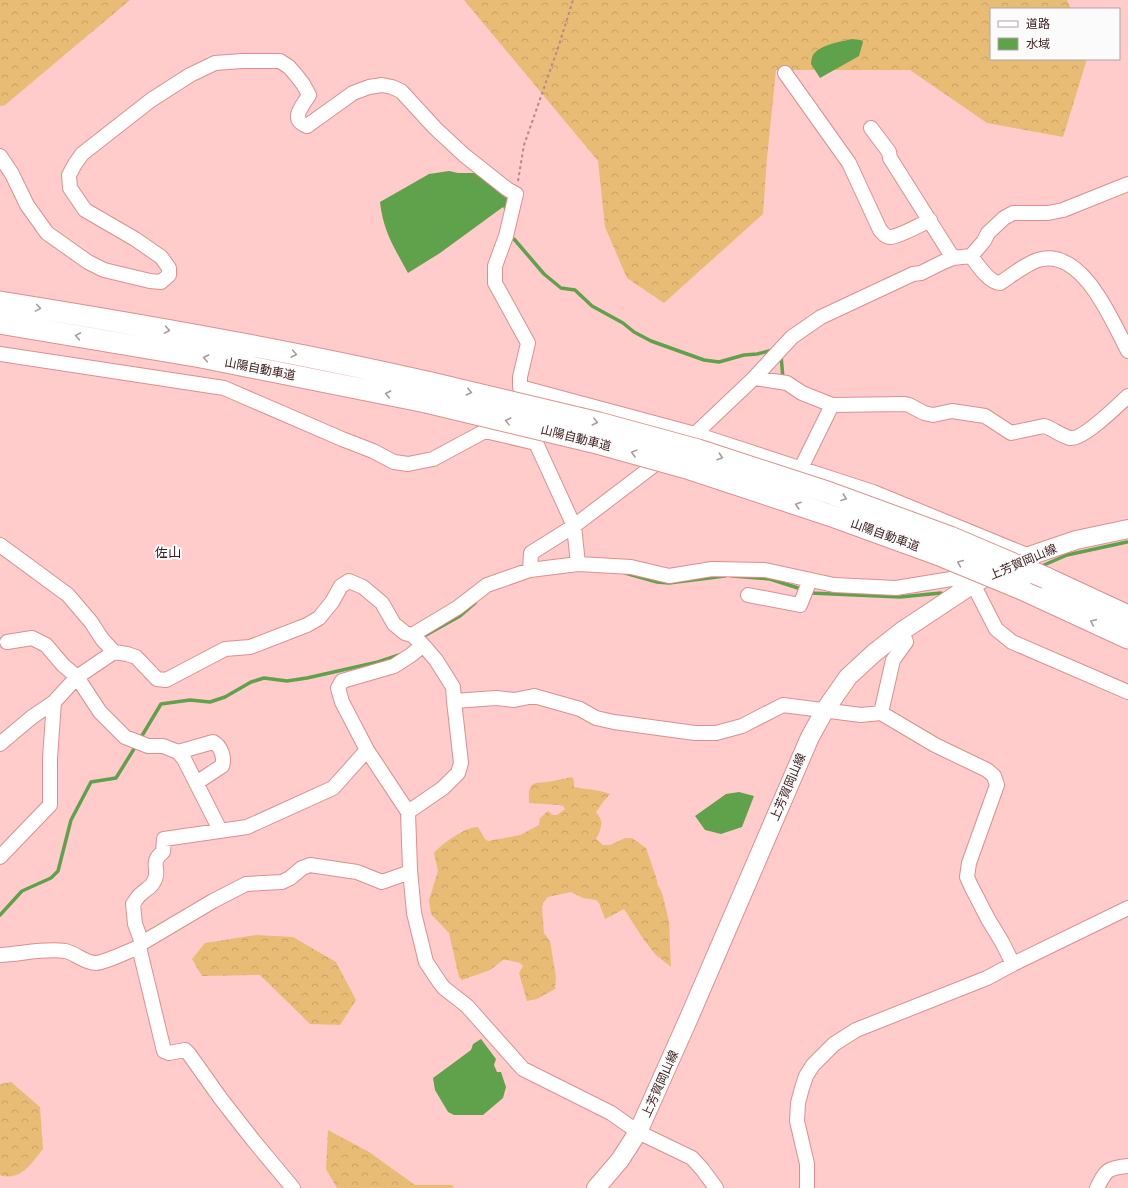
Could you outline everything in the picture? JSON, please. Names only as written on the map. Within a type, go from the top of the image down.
[{"type":"highway","name":"山陽自動車道","points":[[0,302],[202,336],[386,373],[429,392],[556,433],[690,469],[829,515],[942,556],[1022,589],[1128,638]]},
{"type":"highway","name":"山陽自動車道","points":[[0,323],[201,357],[429,392],[599,423],[698,450],[830,493],[950,537],[1046,578],[1128,616]]},
{"type":"main road","name":"上芳賀岡山線","points":[[596,1188],[620,1160],[638,1132],[679,1042],[810,737],[825,710],[848,677],[874,653],[902,631],[973,584],[999,570],[1029,556],[1076,540],[1128,529]]},
{"type":"street","points":[[0,156],[12,174],[27,206],[48,233],[88,262],[104,270],[150,281],[161,282],[169,275],[169,268],[161,258],[135,239],[85,210],[70,188],[69,176],[82,154],[151,100],[190,75],[215,63],[280,61],[289,66],[303,84],[309,95],[298,114],[300,124],[307,126],[353,93],[369,87],[392,87],[401,91],[435,128],[464,155],[507,189],[516,194],[506,236],[495,266],[495,283],[528,343],[520,377],[520,387],[536,442],[574,526],[578,564]]},
{"type":"street","points":[[785,73],[849,163],[880,230],[885,236],[896,236],[930,220]]},
{"type":"street","points":[[871,128],[890,152],[890,158],[951,256]]},
{"type":"street","points":[[530,570],[531,553],[574,526],[695,434],[754,378],[792,337],[821,316],[943,262],[988,233],[1004,218],[1013,213],[1048,213],[1063,210],[1128,184]]},
{"type":"street","points":[[951,256],[971,256],[984,241],[988,233]]},
{"type":"street","points":[[971,256],[989,278],[996,283],[1000,283],[1032,262],[1043,258],[1052,258],[1073,267],[1091,285],[1128,351]]},
{"type":"street","points":[[0,354],[224,388],[373,451],[394,462],[408,464],[433,459],[485,431],[536,442]]},
{"type":"street","points":[[754,378],[784,382],[831,408],[905,404],[924,413],[933,415],[952,411],[988,417],[1011,433],[1047,426],[1069,438],[1074,438],[1083,434],[1098,423],[1128,396]]},
{"type":"street","points":[[520,387],[695,434],[873,492],[1029,556]]},
{"type":"street","points":[[800,468],[831,408]]},
{"type":"street","points":[[0,545],[68,595],[114,652],[136,657],[157,679],[166,680],[225,649],[250,647],[307,625],[319,618],[332,602],[341,586],[349,581],[363,587],[382,603],[394,624],[405,633],[412,635],[423,645],[436,660],[453,688],[461,763],[458,773],[443,788],[408,812]]},
{"type":"street","points":[[412,635],[457,608],[487,585],[530,570],[578,564],[631,567],[669,576],[712,569],[765,570],[834,585],[896,588],[951,579],[973,584],[996,629],[1012,642],[1128,692]]},
{"type":"street","points":[[748,595],[800,605],[810,580]]},
{"type":"street","points":[[881,713],[893,660],[906,642],[902,631]]},
{"type":"street","points":[[7,642],[32,638],[46,645],[63,665],[77,677],[100,712],[125,737],[148,746],[162,746],[178,752],[184,759],[220,830]]},
{"type":"street","points":[[423,645],[394,666],[342,681],[338,688],[342,702],[367,750],[408,812],[410,872],[414,913],[426,962],[444,988],[467,1006],[523,1069],[611,1113],[638,1132],[692,1158],[702,1168],[716,1188]]},
{"type":"street","points":[[0,744],[32,717],[54,702],[77,677],[114,652]]},
{"type":"street","points":[[454,701],[496,698],[514,700],[534,696],[580,709],[596,718],[614,722],[695,733],[716,732],[742,726],[783,705],[860,715],[881,713],[935,744],[987,770],[994,776],[997,784],[969,863],[967,877],[974,893],[1013,964]]},
{"type":"street","points":[[0,857],[50,805],[50,758],[54,702]]},
{"type":"street","points":[[178,752],[213,742],[217,744],[223,756],[224,761],[222,766],[196,783]]},
{"type":"street","points":[[293,1188],[221,1099],[189,1054],[185,1050],[169,1053],[164,1051],[135,924],[133,904],[139,895],[153,884],[157,874],[155,864],[158,856],[163,852],[164,839],[247,827],[333,788],[367,750]]},
{"type":"street","points":[[0,955],[38,951],[65,951],[77,955],[88,962],[97,963],[141,945],[214,901],[246,884],[282,882],[290,878],[302,868],[310,865],[357,872],[382,882],[410,872]]},
{"type":"street","points":[[807,1188],[807,1164],[797,1121],[798,1103],[806,1076],[823,1054],[842,1038],[856,1030],[987,978],[1128,908]]},
{"type":"street","points":[[1097,1188],[1105,1172],[1114,1168],[1128,1166]]},
{"type":"path","points":[[516,194],[524,145],[573,0]]},
{"type":"green space","points":[[0,0],[130,0],[5,105],[0,106]]},
{"type":"green space","points":[[464,0],[1067,0],[1071,8],[990,8],[990,60],[1087,60],[1063,137],[987,123],[910,70],[776,70],[763,214],[664,303],[627,278],[605,227],[598,161]]},
{"type":"green space","points":[[572,777],[574,780],[574,787],[597,790],[610,794],[596,812],[601,822],[601,829],[596,839],[603,845],[610,845],[625,838],[632,838],[646,848],[657,883],[662,893],[669,921],[671,967],[656,955],[644,940],[624,909],[605,919],[599,903],[596,900],[583,898],[571,892],[548,897],[543,903],[542,907],[544,933],[550,941],[556,977],[555,989],[537,999],[527,1001],[519,973],[523,966],[520,963],[507,960],[503,960],[490,970],[462,980],[459,977],[449,933],[431,914],[429,900],[438,871],[434,853],[454,836],[473,827],[478,827],[485,839],[488,841],[520,835],[539,825],[540,818],[548,811],[553,815],[557,815],[565,809],[563,806],[559,805],[529,803],[531,786],[537,783]]},
{"type":"green space","points":[[256,935],[293,937],[336,962],[356,1000],[340,1025],[310,1024],[260,975],[202,976],[192,959],[205,943]]},
{"type":"green space","points":[[11,1082],[40,1107],[43,1149],[25,1170],[14,1176],[7,1176],[0,1175],[0,1084]]},
{"type":"green space","points":[[328,1130],[369,1152],[415,1185],[452,1185],[454,1188],[337,1188],[326,1169]]},
{"type":"water","points":[[852,39],[861,40],[863,42],[859,56],[820,78],[811,64],[813,55],[816,51],[836,42]]},
{"type":"water","points":[[449,171],[458,173],[476,173],[510,201],[505,211],[503,207],[440,253],[408,273],[386,230],[380,202],[429,174]]},
{"type":"water","points":[[739,792],[754,796],[742,827],[721,834],[705,830],[695,816],[726,794]]},
{"type":"water","points":[[481,1039],[496,1059],[494,1065],[497,1072],[501,1072],[506,1087],[503,1098],[483,1115],[454,1115],[448,1112],[435,1090],[433,1078],[471,1050],[473,1044]]},
{"type":"waterway","points":[[514,239],[544,274],[561,288],[575,290],[592,306],[651,341],[704,360],[719,362],[744,355],[757,354],[773,350]]},
{"type":"waterway","points":[[781,355],[783,379]]},
{"type":"waterway","points":[[1044,565],[1067,555],[1127,542]]},
{"type":"waterway","points":[[625,573],[657,582],[669,583],[725,576]]},
{"type":"waterway","points":[[732,576],[770,579],[801,589]]},
{"type":"waterway","points":[[810,593],[900,597],[941,593]]},
{"type":"waterway","points":[[426,635],[460,616],[475,603]]},
{"type":"waterway","points":[[140,739],[161,704],[190,700],[210,702],[225,697],[251,682],[264,678],[287,681],[307,678],[378,662],[399,655]]},
{"type":"waterway","points":[[0,915],[22,891],[51,878],[58,871],[71,820],[91,782],[116,778],[137,744]]},
{"type":"district","name":"佐山","points":[[168,552]]}]
